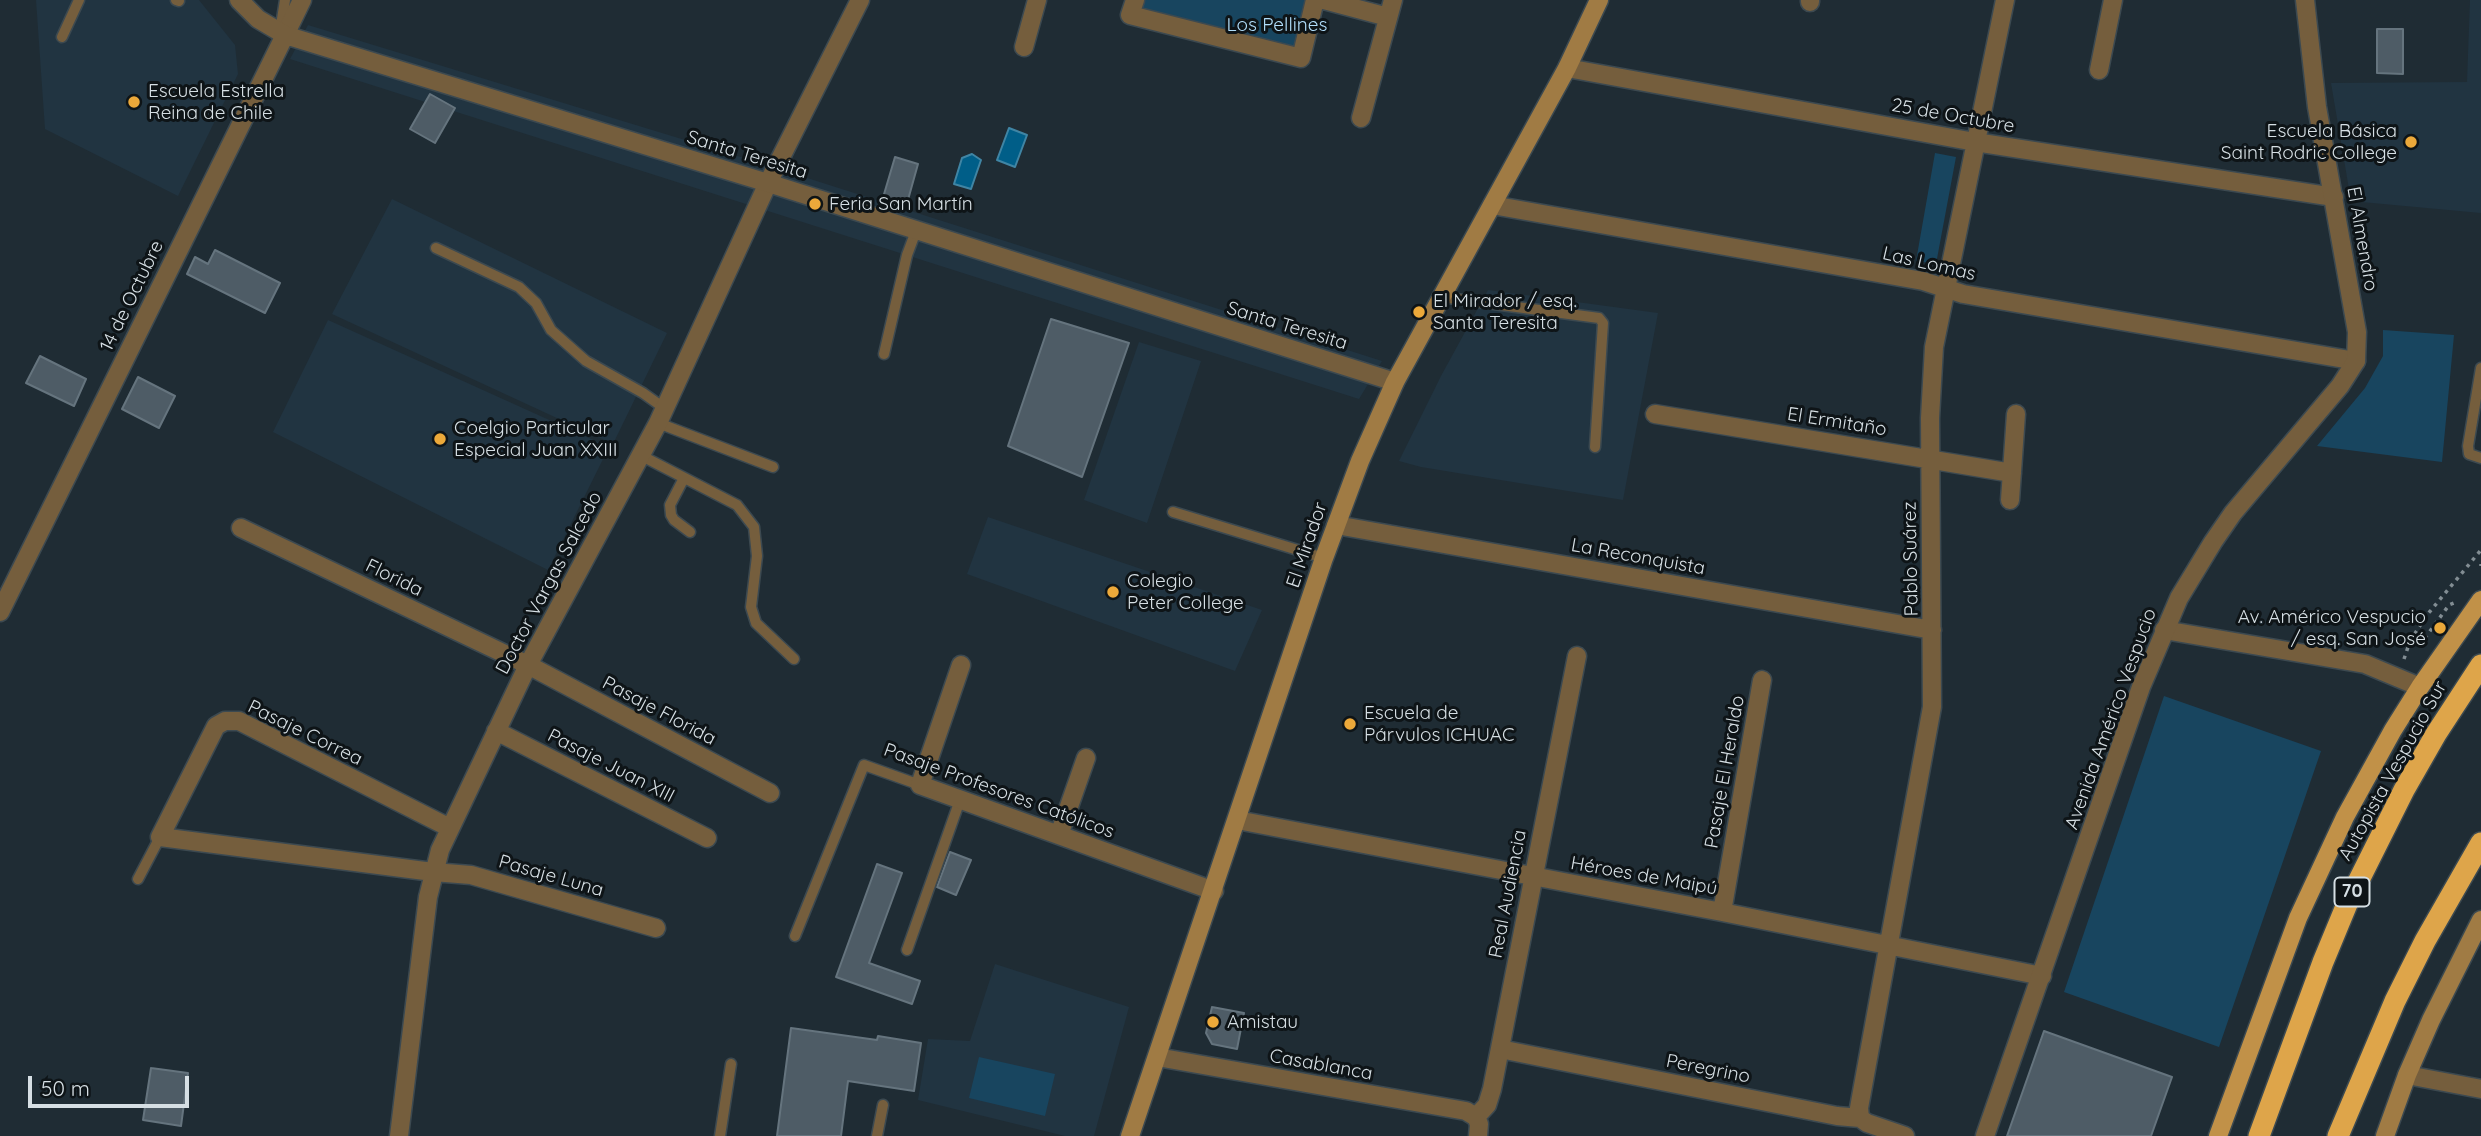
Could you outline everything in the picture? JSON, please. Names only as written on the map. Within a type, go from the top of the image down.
[{"type":"highway","name":"Autopista Vespucio Sur","points":[[2259,1136],[2322,962],[2347,904],[2404,790],[2436,734],[2481,665]]},
{"type":"highway","points":[[2338,1136],[2395,1001],[2425,941],[2481,843]]},
{"type":"main road","name":"El Mirador","points":[[1130,1136],[1324,558],[1360,461],[1395,382],[1567,68],[1599,0]]},
{"type":"main road","points":[[2218,1136],[2277,971],[2321,867],[2369,773],[2420,687],[2478,604]]},
{"type":"main road","points":[[2385,1136],[2407,1075],[2451,977],[2481,920]]},
{"type":"street","name":"Santa Teresita","points":[[239,0],[258,19],[283,33],[768,183],[1395,382]]},
{"type":"street","name":"14 de Octubre","points":[[0,612],[283,33],[302,0]]},
{"type":"street","name":"Doctor Vargas Salcedo","points":[[399,1136],[428,897],[433,872],[450,828],[528,665],[661,415],[768,183],[860,0]]},
{"type":"street","points":[[1024,47],[1037,0]]},
{"type":"street","points":[[1135,0],[1130,15],[1301,58],[1315,0]]},
{"type":"street","points":[[1324,0],[1391,8],[1361,118]]},
{"type":"street","name":"Pablo Suárez","points":[[1860,1118],[1859,1108],[1888,944],[1930,727],[1933,691],[1932,377],[1945,288],[2005,0]]},
{"type":"street","points":[[2099,70],[2113,0]]},
{"type":"street","name":"El Almendro","points":[[2305,0],[2311,66],[2357,332],[2357,361]]},
{"type":"street","name":"25 de Octubre","points":[[1567,68],[1975,142],[2334,197]]},
{"type":"street","name":"Las Lomas","points":[[1492,205],[1923,281],[1963,294],[2357,361]]},
{"type":"street","name":"Avenida Américo Vespucio","points":[[1985,1136],[2141,687],[2164,630],[2194,572],[2226,523],[2340,386],[2357,361]]},
{"type":"street","name":"El Ermitaño","points":[[1655,414],[2012,473]]},
{"type":"street","points":[[2010,500],[2016,414]]},
{"type":"street","name":"La Reconquista","points":[[1336,525],[1932,630]]},
{"type":"street","name":"Florida","points":[[241,528],[528,665]]},
{"type":"street","points":[[2164,630],[2365,664],[2420,687]]},
{"type":"street","name":"Real Audiencia","points":[[1476,1117],[1490,1097],[1577,656]]},
{"type":"street","name":"Pasaje Florida","points":[[528,665],[770,793]]},
{"type":"street","points":[[920,785],[961,665]]},
{"type":"street","name":"Pasaje El Heraldo","points":[[1722,912],[1762,680]]},
{"type":"street","name":"Pasaje Correa","points":[[160,837],[216,726],[225,721],[239,721],[450,828]]},
{"type":"street","name":"Pasaje Juan XIII","points":[[496,732],[707,838]]},
{"type":"street","points":[[1059,835],[1086,758]]},
{"type":"street","name":"Pasaje Profesores Católicos","points":[[920,785],[1214,891]]},
{"type":"street","name":"Héroes de Maipú","points":[[1237,820],[1888,944],[2042,976]]},
{"type":"street","points":[[160,837],[433,872]]},
{"type":"street","name":"Pasaje Luna","points":[[433,872],[471,875],[656,928]]},
{"type":"street","name":"Peregrino","points":[[1500,1049],[1837,1116],[1860,1118],[1905,1136]]},
{"type":"street","name":"Casablanca","points":[[1157,1058],[1466,1111],[1476,1117]]},
{"type":"street","points":[[2407,1075],[2481,1088]]},
{"type":"street","points":[[1476,1117],[1479,1124],[1478,1136]]},
{"type":"lane","points":[[62,37],[79,0]]},
{"type":"lane","points":[[283,33],[285,0]]},
{"type":"lane","points":[[884,354],[907,255],[916,231]]},
{"type":"lane","points":[[436,248],[519,287],[536,303],[551,330],[586,361],[643,393],[661,415],[773,467]]},
{"type":"lane","points":[[1441,297],[1599,318],[1602,323],[1595,447]]},
{"type":"lane","points":[[2481,368],[2468,446],[2469,454],[2481,458]]},
{"type":"lane","points":[[640,455],[737,505],[754,527],[757,556],[751,607],[756,623],[794,659]]},
{"type":"lane","points":[[684,478],[670,505],[671,515],[690,532]]},
{"type":"lane","points":[[1173,512],[1324,558]]},
{"type":"lane","name":"Pasaje Profesores Católicos","points":[[795,936],[864,765],[920,785]]},
{"type":"lane","points":[[907,950],[960,800]]},
{"type":"lane","name":"Pasaje Correa","points":[[138,879],[160,837]]},
{"type":"lane","points":[[720,1136],[731,1064]]},
{"type":"lane","points":[[877,1136],[883,1105]]},
{"type":"path","points":[[2397,678],[2410,641],[2427,615],[2481,550]]},
{"type":"path","points":[[2410,641],[2421,640],[2430,634],[2449,605],[2462,602],[2478,604]]},
{"type":"shaded area","name":"Escuela Estrella Reina de Chile","points":[[36,0],[199,0],[235,45],[238,74],[178,196],[45,129]]},
{"type":"shaded area","name":"Escuela Básica Saint Rodric College","points":[[2470,0],[2481,0],[2481,213],[2351,201],[2331,83],[2467,82]]},
{"type":"shaded area","name":"Feria San Martín","points":[[308,25],[757,162],[1382,361],[1359,399],[290,59]]},
{"type":"shaded area","points":[[1009,128],[1027,135],[1015,167],[997,160]]},
{"type":"shaded area","points":[[972,154],[981,160],[971,189],[954,184],[962,158]]},
{"type":"shaded area","points":[[392,199],[667,333],[613,444],[332,314]]},
{"type":"shaded area","points":[[1488,290],[1658,313],[1623,500],[1421,467],[1399,461]]},
{"type":"shaded area","name":"Coelgio Particular Especial Juan XXIII","points":[[328,320],[609,447],[548,570],[273,432]]},
{"type":"shaded area","points":[[1139,342],[1201,361],[1147,523],[1084,500]]},
{"type":"shaded area","name":"Colegio Peter College","points":[[988,517],[1262,610],[1235,671],[967,574]]},
{"type":"shaded area","points":[[995,964],[1129,1007],[1094,1136],[1065,1136],[918,1100],[928,1039],[970,1041]]},
{"type":"green space","name":"Los Pellines","points":[[1136,0],[1314,0],[1300,56],[1133,14]]},
{"type":"green space","points":[[1935,153],[1956,157],[1936,264],[1916,261]]},
{"type":"green space","points":[[2383,330],[2454,335],[2442,462],[2317,446],[2365,388],[2383,356]]},
{"type":"green space","points":[[2164,696],[2321,751],[2219,1047],[2064,992]]},
{"type":"green space","points":[[979,1057],[1055,1074],[1045,1116],[969,1098]]},
{"type":"building","points":[[2377,29],[2403,29],[2403,74],[2377,73]]},
{"type":"building","points":[[430,94],[455,108],[435,143],[410,129]]},
{"type":"building","points":[[895,157],[918,164],[906,207],[882,201]]},
{"type":"building","points":[[215,250],[280,283],[265,313],[187,274],[195,257],[208,264]]},
{"type":"building","points":[[1051,319],[1129,343],[1082,477],[1008,446]]},
{"type":"building","points":[[40,356],[86,379],[74,406],[26,383]]},
{"type":"building","points":[[138,377],[175,396],[159,428],[122,409]]},
{"type":"building","points":[[950,852],[971,860],[956,895],[937,887]]},
{"type":"building","points":[[877,864],[902,873],[869,963],[920,981],[912,1004],[836,977]]},
{"type":"building","points":[[1212,1007],[1244,1013],[1237,1049],[1212,1044],[1206,1033]]},
{"type":"building","points":[[791,1028],[921,1043],[914,1091],[848,1081],[841,1136],[777,1136]]},
{"type":"building","points":[[2044,1031],[2172,1077],[2151,1136],[2007,1136]]},
{"type":"building","points":[[151,1068],[188,1073],[181,1126],[143,1120]]},
{"type":"place","name":"Escuela Estrella Reina de Chile","points":[[134,102]]},
{"type":"place","name":"Escuela Básica Saint Rodric College","points":[[2411,142]]},
{"type":"place","name":"Feria San Martín","points":[[815,204]]},
{"type":"place","name":"El Mirador / esq. Santa Teresita","points":[[1419,312]]},
{"type":"place","name":"Coelgio Particular Especial Juan XXIII","points":[[440,439]]},
{"type":"place","name":"Colegio Peter College","points":[[1113,592]]},
{"type":"place","name":"Av. Américo Vespucio / esq. San José","points":[[2440,628]]},
{"type":"place","name":"Escuela de Párvulos ICHUAC","points":[[1350,724]]},
{"type":"place","name":"Amistau","points":[[1213,1022]]}]
